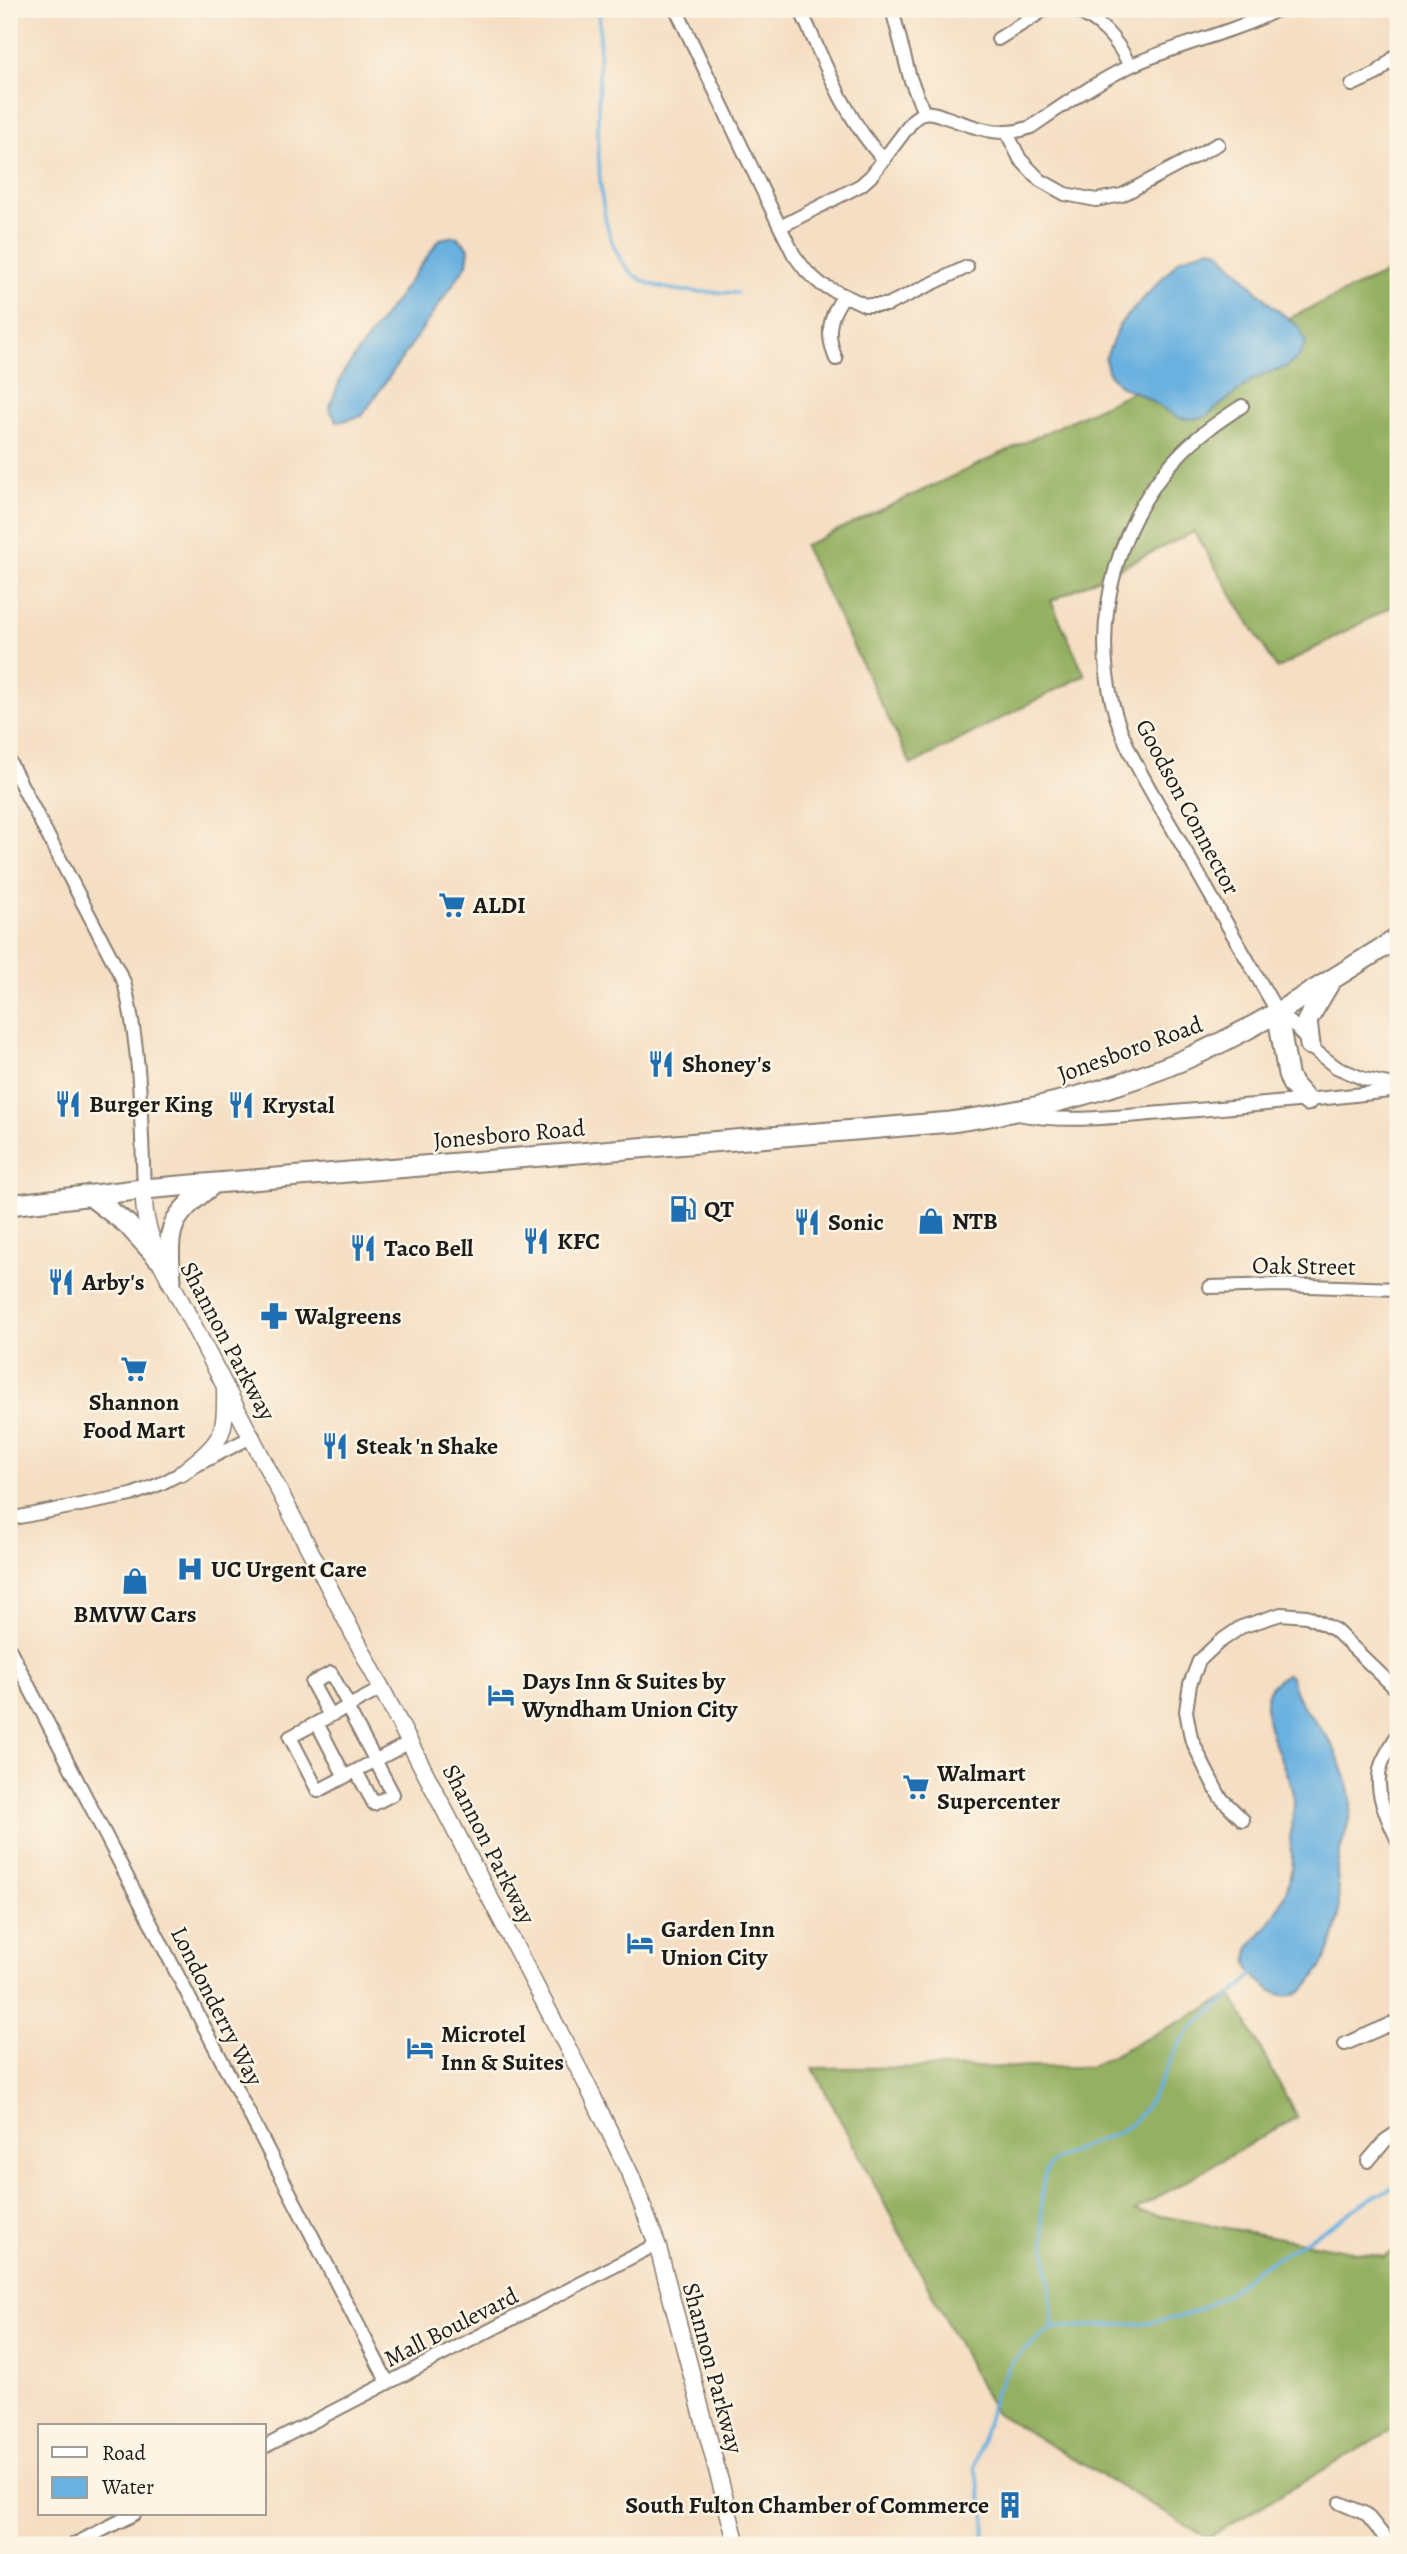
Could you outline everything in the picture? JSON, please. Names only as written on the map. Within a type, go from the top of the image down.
[{"type":"main road","points":[[1307,1101],[1292,1084],[1288,1074],[1277,1011],[1398,938]]},
{"type":"main road","points":[[1310,1045],[1307,1021],[1332,978]]},
{"type":"main road","name":"Jonesboro Road","points":[[9,1205],[144,1189],[951,1122],[1014,1114],[1073,1099],[1158,1070],[1215,1045],[1277,1011]]},
{"type":"main road","points":[[171,1280],[168,1247],[171,1228],[179,1213],[214,1183]]},
{"type":"main road","points":[[89,1195],[127,1224],[159,1259]]},
{"type":"street","points":[[676,9],[780,227],[794,255],[807,272],[822,285],[844,296],[866,305],[887,305],[967,267]]},
{"type":"street","points":[[800,9],[854,122],[867,142],[884,160]]},
{"type":"street","points":[[892,9],[910,78],[924,113]]},
{"type":"street","points":[[998,39],[1046,9]]},
{"type":"street","points":[[1072,9],[1106,29],[1120,46],[1130,66]]},
{"type":"street","points":[[780,227],[861,185],[884,160],[914,119],[924,113],[934,113],[1007,133],[1031,127],[1101,81],[1130,66],[1236,28],[1279,9]]},
{"type":"street","points":[[1352,85],[1376,74],[1398,54]]},
{"type":"street","points":[[1007,133],[1020,159],[1040,180],[1065,194],[1096,200],[1122,195],[1218,144]]},
{"type":"street","points":[[836,359],[830,344],[829,327],[834,309],[844,296]]},
{"type":"street","name":"Goodson Connector","points":[[1242,406],[1211,426],[1183,451],[1159,480],[1139,511],[1123,545],[1112,581],[1106,618],[1105,650],[1112,701],[1128,750],[1277,1011]]},
{"type":"street","points":[[9,761],[124,982],[135,1037],[144,1189]]},
{"type":"street","name":"Jonesboro Road","points":[[1277,1011],[1336,1067],[1364,1079],[1398,1088]]},
{"type":"street","name":"Jonesboro Road","points":[[1014,1114],[1039,1118],[1113,1117],[1307,1101],[1398,1088]]},
{"type":"street","name":"Shannon Parkway","points":[[144,1189],[143,1212],[159,1259],[383,1688],[631,2176],[657,2245],[737,2545]]},
{"type":"street","name":"Oak Street","points":[[1210,1287],[1278,1285],[1398,1289]]},
{"type":"street","points":[[182,1472],[205,1454],[223,1433],[226,1417],[225,1384]]},
{"type":"street","points":[[9,1519],[131,1495],[253,1436]]},
{"type":"street","points":[[1243,1820],[1220,1797],[1191,1738],[1186,1711],[1190,1684],[1199,1661],[1217,1643],[1241,1627],[1281,1614],[1307,1616],[1335,1630],[1398,1691]]},
{"type":"street","name":"Londonderry Way","points":[[9,1648],[388,2383]]},
{"type":"street","points":[[317,1723],[374,1804],[393,1794],[331,1673],[312,1683],[330,1716]]},
{"type":"street","points":[[383,1688],[290,1737],[318,1791],[410,1742]]},
{"type":"street","points":[[1398,1734],[1381,1764],[1378,1783],[1398,1841]]},
{"type":"street","points":[[1345,2045],[1398,2021]]},
{"type":"street","points":[[1368,2161],[1386,2140],[1398,2132]]},
{"type":"street","name":"Mall Boulevard","points":[[266,2446],[657,2245]]},
{"type":"street","points":[[1340,2502],[1366,2514],[1391,2545]]},
{"type":"street","points":[[73,2545],[130,2516]]},
{"type":"green space","points":[[1398,267],[1398,603],[1277,669],[1194,532],[1051,601],[1085,675],[911,765],[804,546]]},
{"type":"green space","points":[[1232,1995],[1297,2117],[1134,2211],[1384,2257],[1398,2248],[1398,2426],[1208,2538],[994,2412],[813,2068],[1090,2067]]},
{"type":"water","points":[[456,236],[469,248],[467,264],[362,416],[338,422],[329,409],[343,373],[440,239]]},
{"type":"water","points":[[1210,248],[1218,250],[1271,305],[1299,327],[1306,343],[1298,358],[1284,368],[1251,381],[1205,417],[1179,418],[1138,393],[1121,387],[1109,374],[1105,359],[1120,324],[1180,259]]},
{"type":"water","points":[[1287,1674],[1291,1677],[1300,1701],[1334,1749],[1350,1793],[1351,1809],[1338,1860],[1339,1915],[1335,1934],[1324,1962],[1307,1986],[1296,1993],[1284,1995],[1271,1990],[1256,1978],[1249,1966],[1248,1952],[1280,1906],[1291,1870],[1290,1836],[1294,1804],[1271,1733],[1266,1699],[1273,1685]]},
{"type":"waterway","points":[[599,9],[598,153],[601,192],[608,228],[619,257],[637,277],[660,287],[737,293]]},
{"type":"waterway","points":[[1053,2328],[1042,2210],[1043,2186],[1049,2166],[1066,2154],[1121,2131],[1132,2123],[1149,2102],[1187,2033],[1245,1984],[1253,1974]]},
{"type":"waterway","points":[[980,2545],[986,2519],[975,2467],[994,2395],[1011,2364],[1023,2351],[1053,2328],[1144,2323],[1196,2311],[1227,2294],[1254,2271],[1398,2184]]},
{"type":"place","name":"ALDI","points":[[452,905]]},
{"type":"place","name":"Shoney's","points":[[661,1064]]},
{"type":"place","name":"Burger King","points":[[68,1104]]},
{"type":"place","name":"Krystal","points":[[241,1105]]},
{"type":"place","name":"QT","points":[[683,1209]]},
{"type":"place","name":"NTB","points":[[931,1221]]},
{"type":"place","name":"Sonic","points":[[807,1222]]},
{"type":"place","name":"KFC","points":[[536,1241]]},
{"type":"place","name":"Taco Bell","points":[[363,1248]]},
{"type":"place","name":"Arby's","points":[[61,1282]]},
{"type":"place","name":"Walgreens","points":[[274,1316]]},
{"type":"place","name":"Shannon Food Mart","points":[[134,1369]]},
{"type":"place","name":"Steak 'n Shake","points":[[335,1446]]},
{"type":"place","name":"UC Urgent Care","points":[[190,1569]]},
{"type":"place","name":"BMVW Cars","points":[[135,1581]]},
{"type":"place","name":"Days Inn & Suites by Wyndham Union City","points":[[501,1695]]},
{"type":"place","name":"Walmart Supercenter","points":[[916,1787]]},
{"type":"place","name":"Garden Inn Union City","points":[[640,1943]]},
{"type":"place","name":"Microtel Inn & Suites","points":[[420,2048]]},
{"type":"place","name":"South Fulton Chamber of Commerce","points":[[1010,2505]]}]
